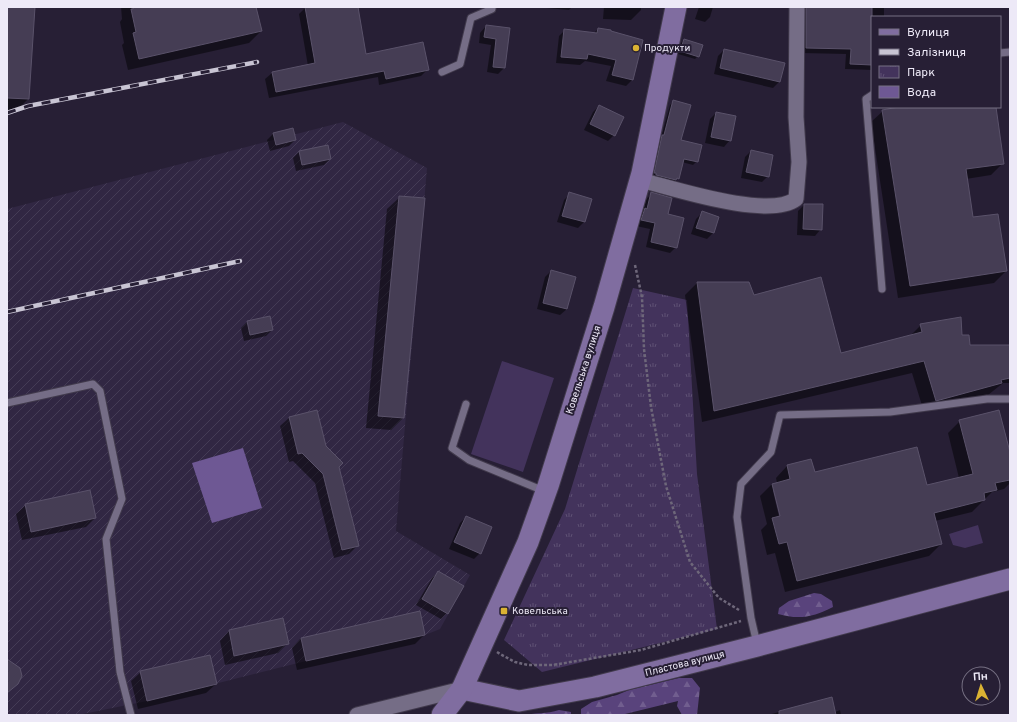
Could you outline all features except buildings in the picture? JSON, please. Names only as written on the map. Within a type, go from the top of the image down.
[{"type":"main road","name":"Ковельська вулиця","points":[[442,715],[462,689],[528,542],[546,492],[604,307],[640,180],[676,7]]},
{"type":"main road","name":"Пластова вулиця","points":[[462,689],[519,701],[595,687],[1010,579]]},
{"type":"street","points":[[640,180],[734,203],[755,206],[780,205],[790,203],[796,199],[798,162],[796,109],[797,7]]},
{"type":"street","name":"Пластова вулиця","points":[[357,715],[462,689]]},
{"type":"lane","points":[[442,72],[460,64],[471,18],[492,9],[492,7]]},
{"type":"lane","points":[[871,96],[866,99],[882,289]]},
{"type":"lane","points":[[7,404],[93,384],[100,391],[122,499],[106,540],[120,672],[131,715]]},
{"type":"lane","points":[[757,646],[751,618],[737,517],[741,484],[771,452],[780,414],[890,412],[987,399],[1010,399]]},
{"type":"lane","points":[[466,404],[452,448],[469,460],[546,492]]},
{"type":"path","points":[[634,263],[642,297],[644,349],[651,407],[666,486],[690,562],[719,598],[751,618]]},
{"type":"path","points":[[496,650],[500,654],[515,662],[528,665],[553,665],[641,650],[751,618]]},
{"type":"shaded area","points":[[343,122],[427,168],[396,531],[470,575],[440,629],[425,635],[306,661],[147,701],[78,715],[7,715],[7,209]]},
{"type":"green space","points":[[633,288],[687,300],[697,474],[717,629],[542,672],[504,640],[565,509]]},
{"type":"green space","points":[[502,361],[554,378],[523,472],[471,454]]},
{"type":"green space","points":[[978,525],[983,543],[965,548],[953,545],[949,534]]},
{"type":"green space","points":[[814,593],[821,594],[832,601],[833,607],[813,615],[800,617],[778,614],[779,608],[789,601]]},
{"type":"green space","points":[[679,678],[692,678],[700,688],[697,715],[682,715],[677,706],[678,701],[621,715],[581,715],[581,709],[592,702],[629,690]]},
{"type":"green space","points":[[559,710],[571,712],[571,715],[522,715],[545,713]]},
{"type":"water","points":[[243,448],[262,508],[212,523],[192,463]]},
{"type":"railway","points":[[7,113],[28,106],[257,62]]},
{"type":"railway","points":[[7,312],[240,261]]},
{"type":"place","name":"Продукти","points":[[636,48]]},
{"type":"place","name":"Ковельська","points":[[504,611]]}]
